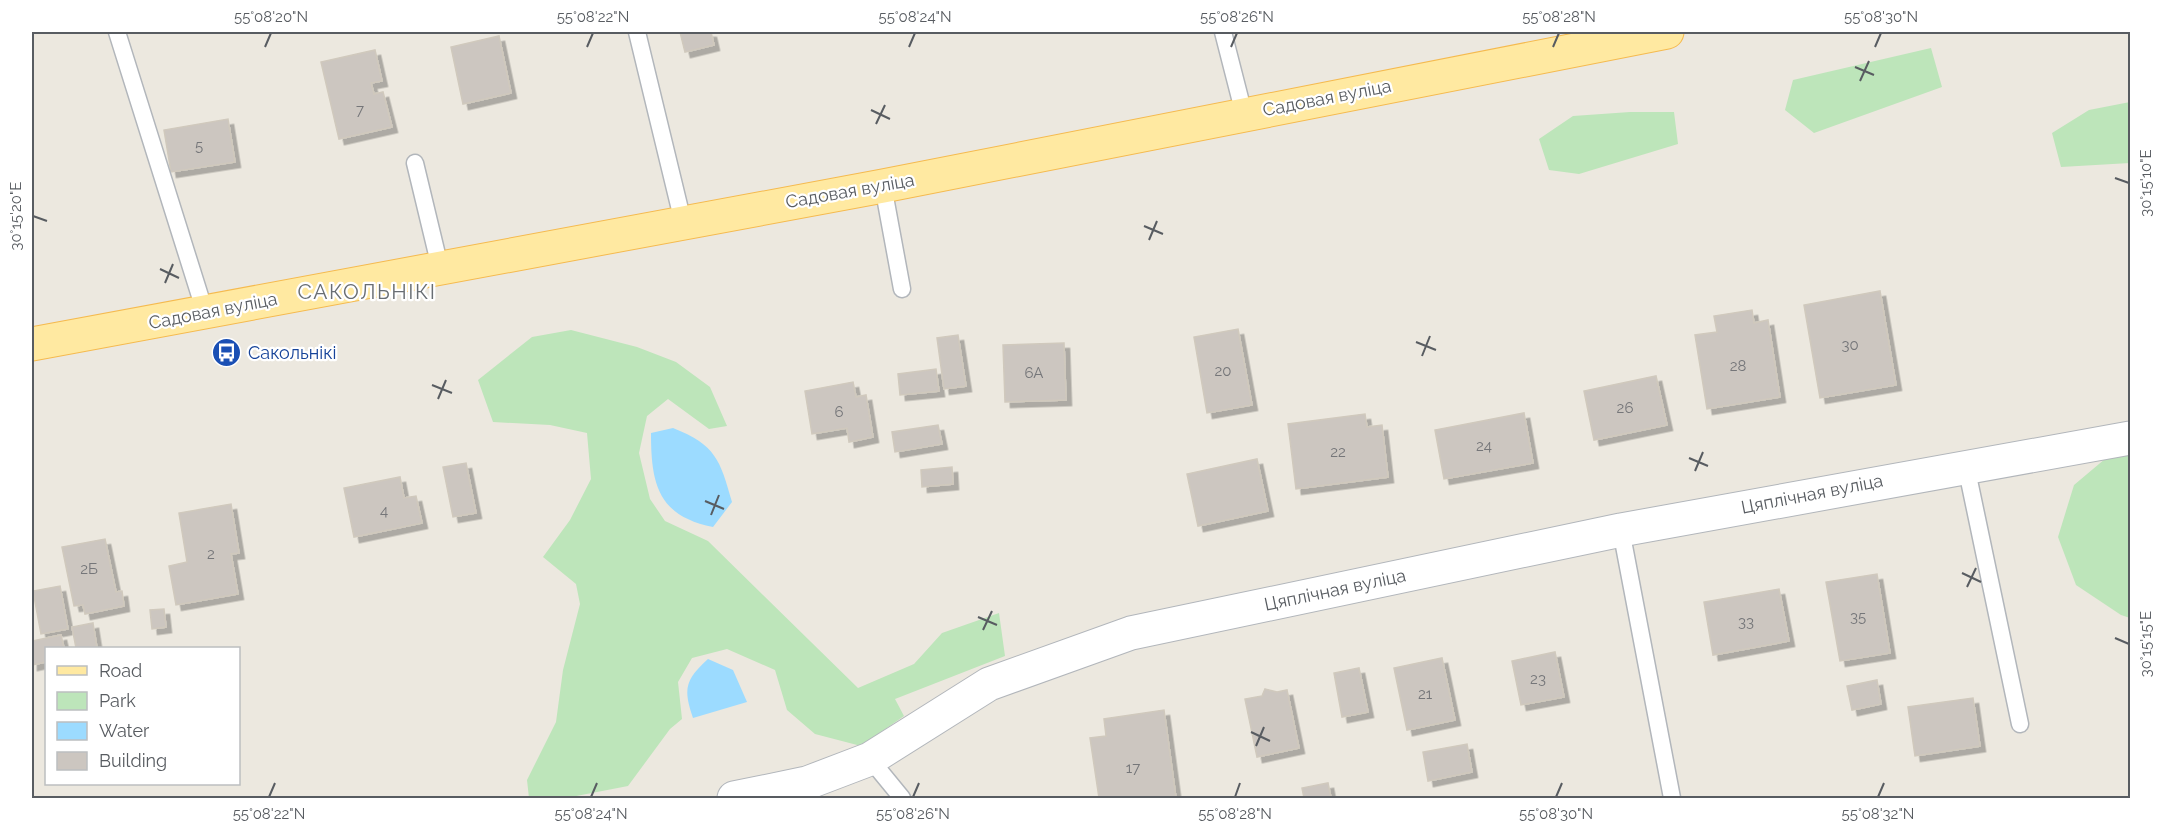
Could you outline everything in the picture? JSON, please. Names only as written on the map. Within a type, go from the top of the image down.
[{"type":"main road","name":"Садовая вуліца","points":[[32,344],[883,186],[1667,32]]},
{"type":"street","name":"Цяплічная вуліца","points":[[734,798],[807,783],[870,759],[989,684],[1131,633],[1621,530],[2130,438]]},
{"type":"lane","points":[[117,32],[205,312]]},
{"type":"lane","points":[[638,32],[683,222]]},
{"type":"lane","points":[[1223,32],[1244,114]]},
{"type":"lane","points":[[415,163],[440,267]]},
{"type":"lane","points":[[883,186],[902,289]]},
{"type":"lane","points":[[1966,466],[2020,724]]},
{"type":"lane","points":[[1621,530],[1672,798]]},
{"type":"lane","points":[[870,759],[902,798]]},
{"type":"green space","points":[[1931,48],[1942,87],[1814,133],[1785,110],[1793,80]]},
{"type":"green space","points":[[2130,102],[2130,163],[2061,167],[2052,133],[2089,110]]},
{"type":"green space","points":[[1674,112],[1678,144],[1579,174],[1549,170],[1539,139],[1573,116]]},
{"type":"green space","points":[[571,330],[637,347],[676,362],[710,387],[727,426],[709,429],[668,399],[647,416],[639,453],[650,499],[665,521],[708,541],[858,688],[914,664],[942,633],[999,613],[1005,656],[895,699],[904,716],[861,746],[815,734],[787,710],[775,670],[727,649],[692,658],[678,682],[682,719],[670,729],[628,786],[566,798],[529,798],[527,780],[556,722],[563,670],[580,604],[576,584],[543,557],[570,520],[591,479],[587,433],[550,425],[493,422],[478,380],[532,337]]},
{"type":"green space","points":[[2118,448],[2130,451],[2130,618],[2121,615],[2076,585],[2058,537],[2074,485]]},
{"type":"water","points":[[673,428],[699,441],[707,448],[724,475],[732,502],[713,527],[680,515],[661,495],[653,468],[651,433]]},
{"type":"water","points":[[708,659],[733,670],[747,702],[693,718],[688,700],[688,686],[695,673]]},
{"type":"building","points":[[680,32],[711,32],[714,45],[685,52]]},
{"type":"building","points":[[499,36],[511,93],[463,104],[451,47]]},
{"type":"building","points":[[375,50],[382,81],[371,83],[374,94],[383,92],[392,127],[339,139],[321,62]]},
{"type":"building","points":[[228,119],[235,162],[171,172],[164,130]]},
{"type":"building","points":[[1880,291],[1896,385],[1820,398],[1804,305]]},
{"type":"building","points":[[1752,310],[1754,323],[1768,320],[1780,397],[1707,409],[1695,335],[1717,332],[1714,316]]},
{"type":"building","points":[[1238,329],[1252,405],[1207,413],[1194,337]]},
{"type":"building","points":[[958,335],[966,386],[944,389],[937,338]]},
{"type":"building","points":[[1064,343],[1066,400],[1005,402],[1003,345]]},
{"type":"building","points":[[936,369],[939,391],[900,395],[898,374]]},
{"type":"building","points":[[1656,376],[1667,425],[1594,440],[1584,391]]},
{"type":"building","points":[[853,382],[856,397],[866,395],[873,437],[849,442],[847,428],[812,434],[805,391]]},
{"type":"building","points":[[1524,413],[1533,463],[1444,479],[1435,430]]},
{"type":"building","points":[[1365,414],[1367,427],[1382,425],[1388,477],[1296,489],[1288,424]]},
{"type":"building","points":[[938,425],[942,444],[895,452],[892,432]]},
{"type":"building","points":[[1257,459],[1268,511],[1198,526],[1187,474]]},
{"type":"building","points":[[466,463],[476,513],[453,517],[443,467]]},
{"type":"building","points":[[952,467],[953,484],[922,487],[921,470]]},
{"type":"building","points":[[400,477],[404,498],[416,496],[422,523],[354,537],[344,488]]},
{"type":"building","points":[[231,504],[239,553],[231,554],[238,594],[176,605],[169,566],[187,562],[179,513]]},
{"type":"building","points":[[105,539],[116,592],[122,591],[124,606],[85,614],[83,605],[74,606],[62,547]]},
{"type":"building","points":[[1877,574],[1890,653],[1840,661],[1826,582]]},
{"type":"building","points":[[60,586],[68,629],[41,634],[33,591]]},
{"type":"building","points":[[1779,589],[1789,641],[1713,655],[1704,602]]},
{"type":"building","points":[[164,609],[166,627],[152,629],[150,610]]},
{"type":"building","points":[[93,623],[97,647],[76,647],[72,627]]},
{"type":"building","points":[[61,635],[64,647],[45,647],[45,662],[32,665],[32,641]]},
{"type":"building","points":[[1555,652],[1564,697],[1521,705],[1512,661]]},
{"type":"building","points":[[1442,658],[1455,720],[1407,730],[1394,668]]},
{"type":"building","points":[[1359,668],[1368,712],[1342,717],[1334,673]]},
{"type":"building","points":[[1877,680],[1881,704],[1852,710],[1847,686]]},
{"type":"building","points":[[1265,689],[1277,692],[1287,690],[1299,748],[1257,757],[1245,699],[1262,696]]},
{"type":"building","points":[[1973,698],[1980,746],[1915,756],[1908,707]]},
{"type":"building","points":[[1164,710],[1176,798],[1099,798],[1090,738],[1106,736],[1104,719]]},
{"type":"building","points":[[1467,744],[1472,772],[1428,781],[1423,752]]},
{"type":"building","points":[[1328,783],[1331,798],[1304,798],[1302,788]]},
{"type":"place","name":"Сакольнікі","points":[[227,353]]},
{"type":"district","name":"САКОЛЬНІКІ","points":[[367,292]]}]
